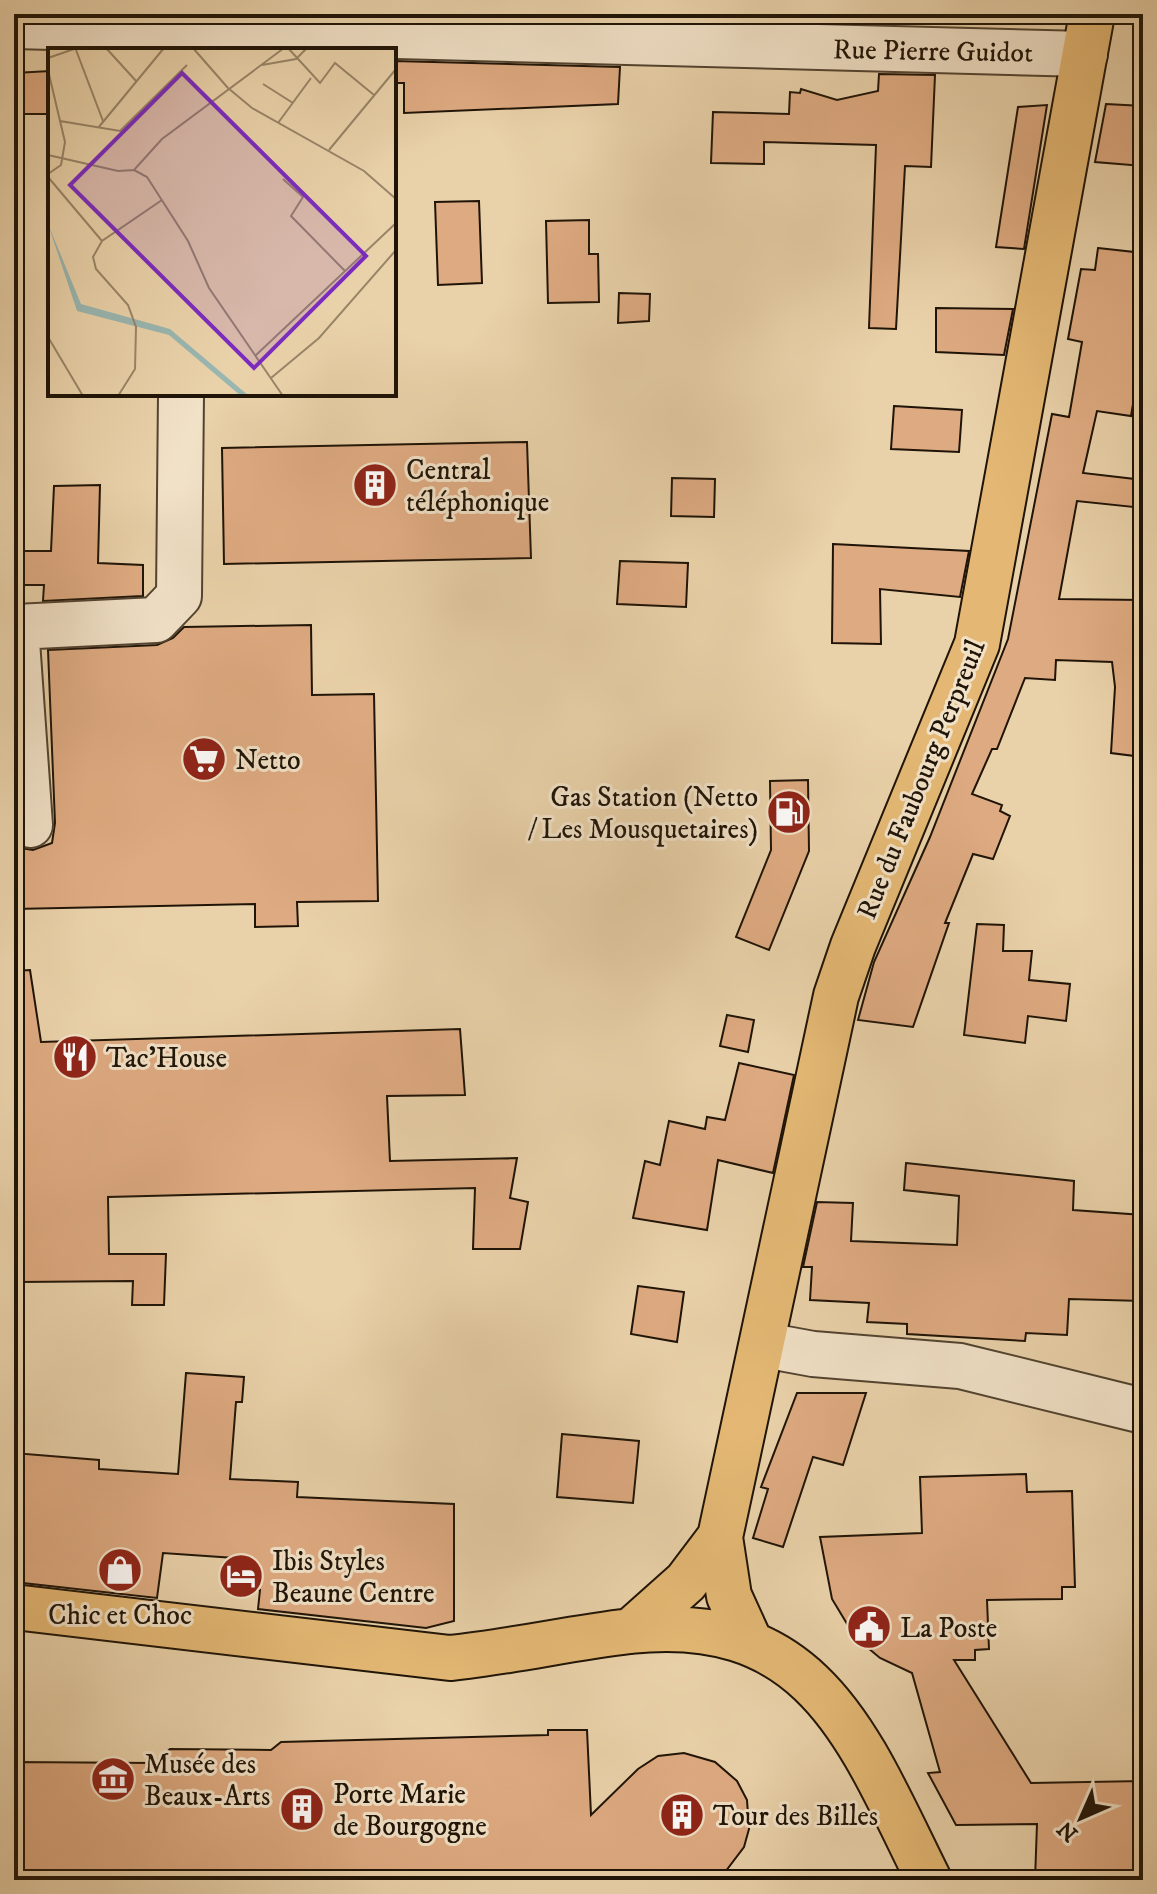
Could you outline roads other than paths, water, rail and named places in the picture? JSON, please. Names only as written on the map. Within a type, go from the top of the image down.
[{"type":"main road","name":"Rue du Faubourg Perpreuil","points":[[749,1640],[729,1596],[720,1537],[764,1345],[836,996],[859,932],[977,644],[1088,34]]},
{"type":"main road","name":"Rue du Faubourg Perpreuil","points":[[631,1631],[686,1582],[720,1537]]},
{"type":"main road","points":[[14,1607],[450,1658],[510,1652],[631,1631],[707,1629],[749,1640],[783,1659],[811,1682],[842,1717],[871,1763],[929,1880]]},
{"type":"street","name":"Rue Pierre Guidot","points":[[14,26],[184,41],[1088,34]]},
{"type":"street","points":[[30,825],[16,627],[156,620],[179,596],[181,396]]},
{"type":"street","points":[[764,1345],[813,1354],[960,1366],[1143,1411]]},
{"type":"place","name":"Central téléphonique","points":[[375,485]]},
{"type":"place","name":"Netto","points":[[204,759]]},
{"type":"place","name":"Gas Station (Netto / Les Mousquetaires)","points":[[789,812]]},
{"type":"place","name":"Tac'House","points":[[75,1057]]},
{"type":"place","name":"Chic et Choc","points":[[120,1570]]},
{"type":"place","name":"Ibis Styles Beaune Centre","points":[[241,1576]]},
{"type":"place","name":"La Poste","points":[[869,1627]]},
{"type":"place","name":"Musée des Beaux-Arts","points":[[113,1779]]},
{"type":"place","name":"Porte Marie de Bourgogne","points":[[302,1809]]},
{"type":"place","name":"Tour des Billes","points":[[682,1815]]}]
